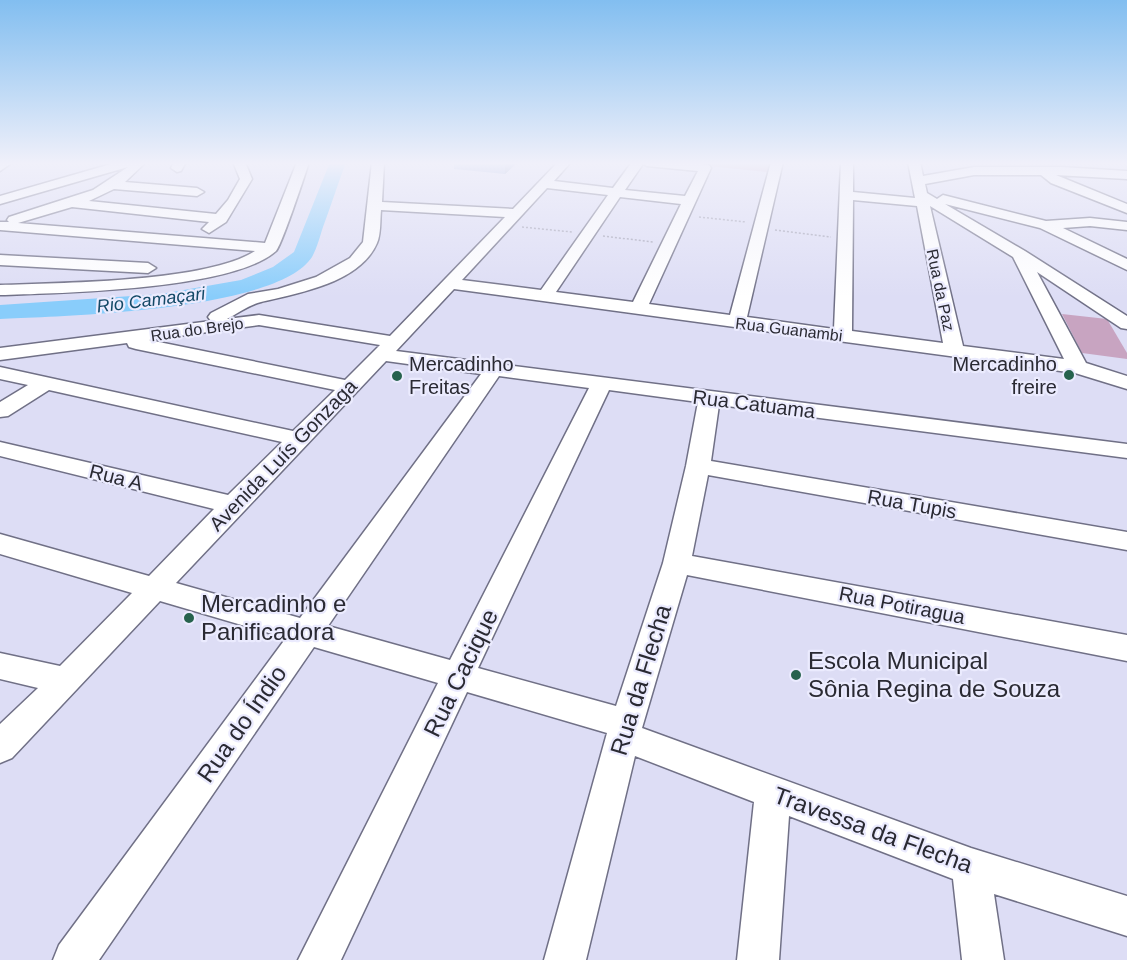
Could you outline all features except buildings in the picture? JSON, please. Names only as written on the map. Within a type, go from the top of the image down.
[{"type":"street","points":[[0,226],[64,207]]},
{"type":"street","points":[[101,207],[221,219]]},
{"type":"street","points":[[195,240],[221,219],[231,207]]},
{"type":"street","points":[[0,290],[95,285],[174,277],[236,266],[271,248],[286,207]]},
{"type":"street","points":[[217,317],[254,298],[281,294],[322,280],[346,268],[364,252],[370,242],[375,207]]},
{"type":"street","points":[[391,207],[516,213]]},
{"type":"street","name":"Avenida Luís Gonzaga","points":[[0,747],[522,207]]},
{"type":"street","points":[[546,295],[608,207]]},
{"type":"street","points":[[638,309],[686,207]]},
{"type":"street","points":[[737,323],[766,207]]},
{"type":"street","points":[[843,335],[847,207]]},
{"type":"street","name":"Rua da Paz","points":[[924,207],[954,350]]},
{"type":"street","points":[[943,207],[1127,324]]},
{"type":"street","points":[[974,207],[1045,225],[1127,265]]},
{"type":"street","points":[[1045,225],[1090,222],[1127,226]]},
{"type":"street","points":[[0,226],[195,240],[271,248]]},
{"type":"street","points":[[1020,255],[1078,367]]},
{"type":"street","points":[[0,260],[159,268],[167,270],[174,277]]},
{"type":"street","name":"Rua Guanambi","points":[[449,283],[1078,367],[1127,383]]},
{"type":"street","name":"Rua do Brejo","points":[[0,354],[270,320],[387,349]]},
{"type":"street","points":[[118,340],[349,387]]},
{"type":"street","name":"Rua Catuama","points":[[387,349],[493,370],[601,385],[1127,451]]},
{"type":"street","name":"Rua do Índio","points":[[74,960],[493,370]]},
{"type":"street","points":[[0,373],[298,440]]},
{"type":"street","points":[[0,411],[44,384]]},
{"type":"street","name":"Rua Cacique","points":[[319,960],[601,385]]},
{"type":"street","name":"Rua da Flecha","points":[[565,960],[625,730],[677,563],[698,466],[708,399]]},
{"type":"street","name":"Rua A","points":[[0,449],[232,505]]},
{"type":"street","name":"Rua Tupis","points":[[698,466],[1127,541]]},
{"type":"street","name":"Travessa da Flecha","points":[[0,544],[459,676],[625,730],[773,794],[971,867],[1127,916]]},
{"type":"street","name":"Rua Potiragua","points":[[677,563],[1127,648]]},
{"type":"street","points":[[0,666],[66,681]]},
{"type":"street","points":[[758,960],[773,794]]},
{"type":"street","points":[[971,867],[983,960]]},
{"type":"path","points":[[682,216],[846,238]]},
{"type":"shaded area","points":[[1062,314],[1107,319],[1127,353],[1127,359],[1082,353]]},
{"type":"waterway","name":"Rio Camaçari","points":[[0,312],[161,301],[247,285],[281,272],[303,255],[321,207]]},
{"type":"place","name":"Mercadinho freire","points":[[1069,375]]},
{"type":"place","name":"Mercadinho Freitas","points":[[397,376]]},
{"type":"place","name":"Mercadinho e Panificadora","points":[[189,618]]},
{"type":"place","name":"Escola Municipal Sônia Regina de Souza","points":[[796,675]]}]
